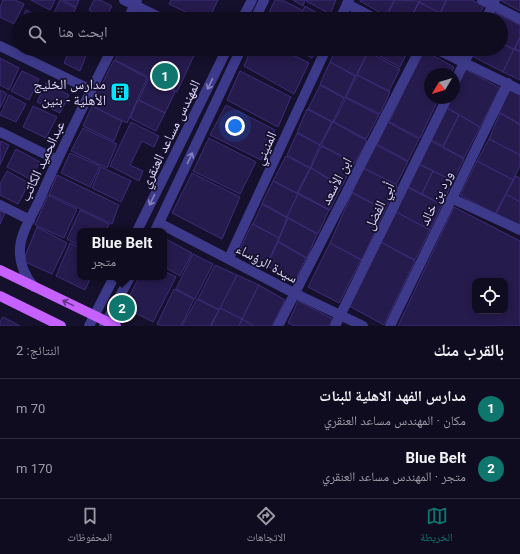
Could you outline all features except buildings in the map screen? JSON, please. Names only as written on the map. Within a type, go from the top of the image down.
[{"type":"main road","points":[[0,270],[94,316],[105,324],[116,326]]},
{"type":"main road","points":[[0,296],[61,326]]},
{"type":"street","points":[[124,0],[136,3],[151,12]]},
{"type":"street","points":[[246,12],[252,0]]},
{"type":"street","points":[[258,12],[264,0]]},
{"type":"street","points":[[482,0],[494,3],[520,19]]},
{"type":"street","points":[[343,12],[348,2],[364,12]]},
{"type":"street","points":[[132,12],[136,3]]},
{"type":"street","points":[[490,12],[494,3]]},
{"type":"street","points":[[0,46],[12,52]]},
{"type":"street","points":[[21,56],[91,90]]},
{"type":"street","name":"عبدالحميد الكاتب","points":[[34,286],[23,269],[19,254],[21,239],[57,160],[108,56]]},
{"type":"street","name":"المهندس مساعد العنقري","points":[[138,228],[223,56]]},
{"type":"street","name":"المهندس مساعد العنقري","points":[[157,227],[238,56]]},
{"type":"street","name":"المنيني","points":[[229,258],[323,56]]},
{"type":"street","name":"ابن الأسعد","points":[[278,326],[416,56]]},
{"type":"street","points":[[451,56],[520,90]]},
{"type":"street","points":[[460,70],[467,56]]},
{"type":"street","name":"ورد بن خالد","points":[[390,326],[508,83]]},
{"type":"street","name":"أبي الفضل","points":[[336,326],[444,104]]},
{"type":"street","points":[[0,132],[57,160]]},
{"type":"street","points":[[451,198],[520,230]]},
{"type":"street","points":[[0,205],[30,220]]},
{"type":"street","name":"سيدة الرؤساء","points":[[167,231],[229,258],[294,293],[363,326]]},
{"type":"street","points":[[89,326],[112,280]]},
{"type":"street","points":[[105,324],[128,280]]},
{"type":"place","name":"مدارس الفهد الاهلية للبنات","points":[[165,76]]},
{"type":"place","name":"مدارس الخليج الأهلية - بنين","points":[[120,92]]},
{"type":"place","name":"Blue Belt","points":[[122,308]]}]
